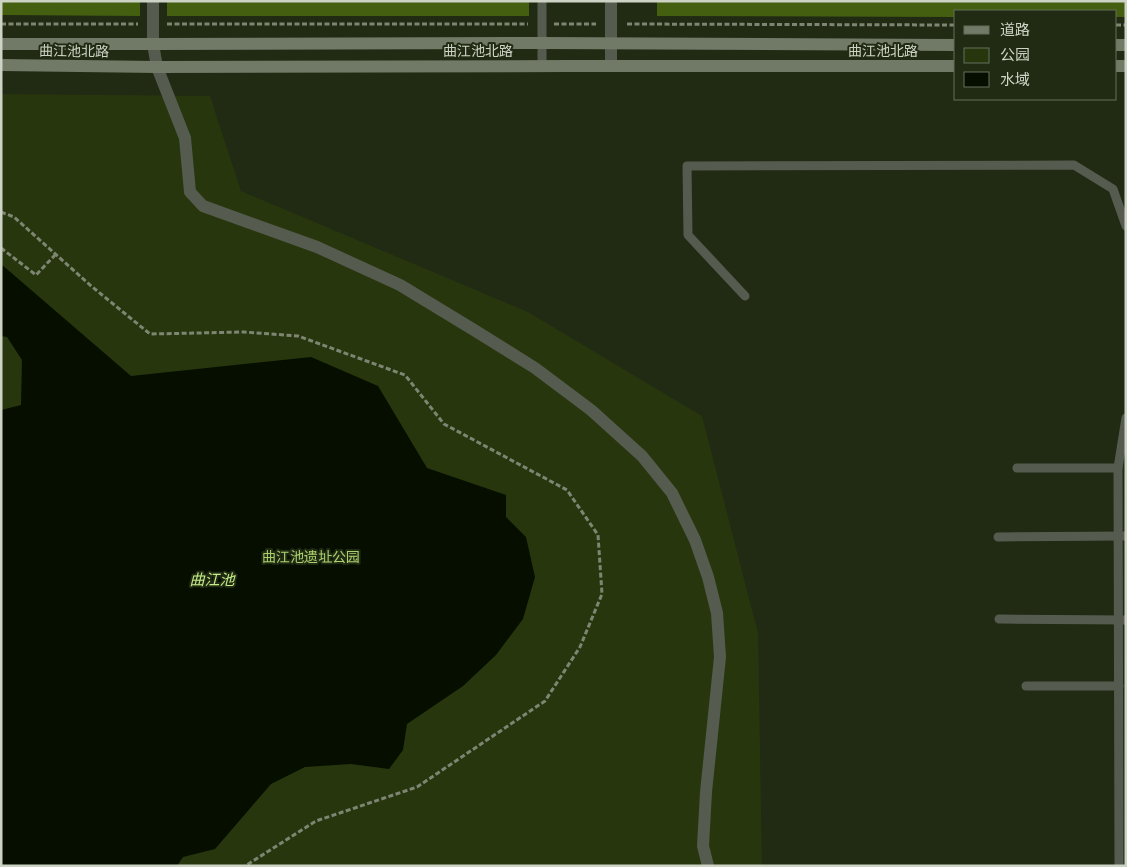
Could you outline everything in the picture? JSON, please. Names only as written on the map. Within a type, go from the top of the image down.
[{"type":"main road","name":"曲江池北路","points":[[1,44],[611,43],[954,45]]},
{"type":"main road","name":"曲江池北路","points":[[1,66],[954,66]]},
{"type":"street","points":[[153,1],[153,44],[157,67],[185,138],[190,192],[203,206],[317,247],[400,285],[466,325],[536,368],[590,410],[642,456],[672,493],[695,540],[708,577],[717,613],[720,658],[706,792],[703,846],[708,866]]},
{"type":"street","points":[[611,1],[611,66]]},
{"type":"lane","points":[[542,1],[542,66]]},
{"type":"lane","points":[[745,296],[688,236],[687,166],[1074,165],[1113,189],[1126,226]]},
{"type":"lane","points":[[1119,866],[1119,686],[1122,620],[1122,536],[1118,468],[1126,418]]},
{"type":"lane","points":[[1017,468],[1118,468]]},
{"type":"lane","points":[[998,537],[1122,536]]},
{"type":"lane","points":[[999,618],[1122,620]]},
{"type":"lane","points":[[1026,686],[1119,686]]},
{"type":"path","points":[[1,24],[954,25]]},
{"type":"path","points":[[1,212],[14,217],[90,285],[150,334],[244,332],[298,336],[405,375],[444,424],[567,490],[598,535],[602,594],[580,647],[544,701],[417,786],[316,821],[245,866]]},
{"type":"path","points":[[1,248],[36,275],[56,254]]},
{"type":"green space","points":[[1,1],[140,1],[140,16],[1,15]]},
{"type":"green space","points":[[167,1],[529,1],[529,16],[167,16]]},
{"type":"green space","points":[[657,1],[1126,1],[1126,17],[1117,17],[1117,10],[954,10],[954,17],[657,16]]},
{"type":"green space","name":"曲江池遗址公园","points":[[1,94],[210,96],[241,191],[528,312],[702,416],[758,633],[762,866],[1,866]]},
{"type":"water","name":"曲江池","points":[[1,264],[131,376],[311,357],[378,386],[427,468],[506,495],[506,517],[526,537],[535,577],[523,619],[496,655],[463,686],[407,724],[403,750],[389,769],[351,764],[305,767],[271,784],[215,849],[183,857],[177,866],[1,866],[1,410],[21,405],[22,360],[7,337],[1,336]]}]
